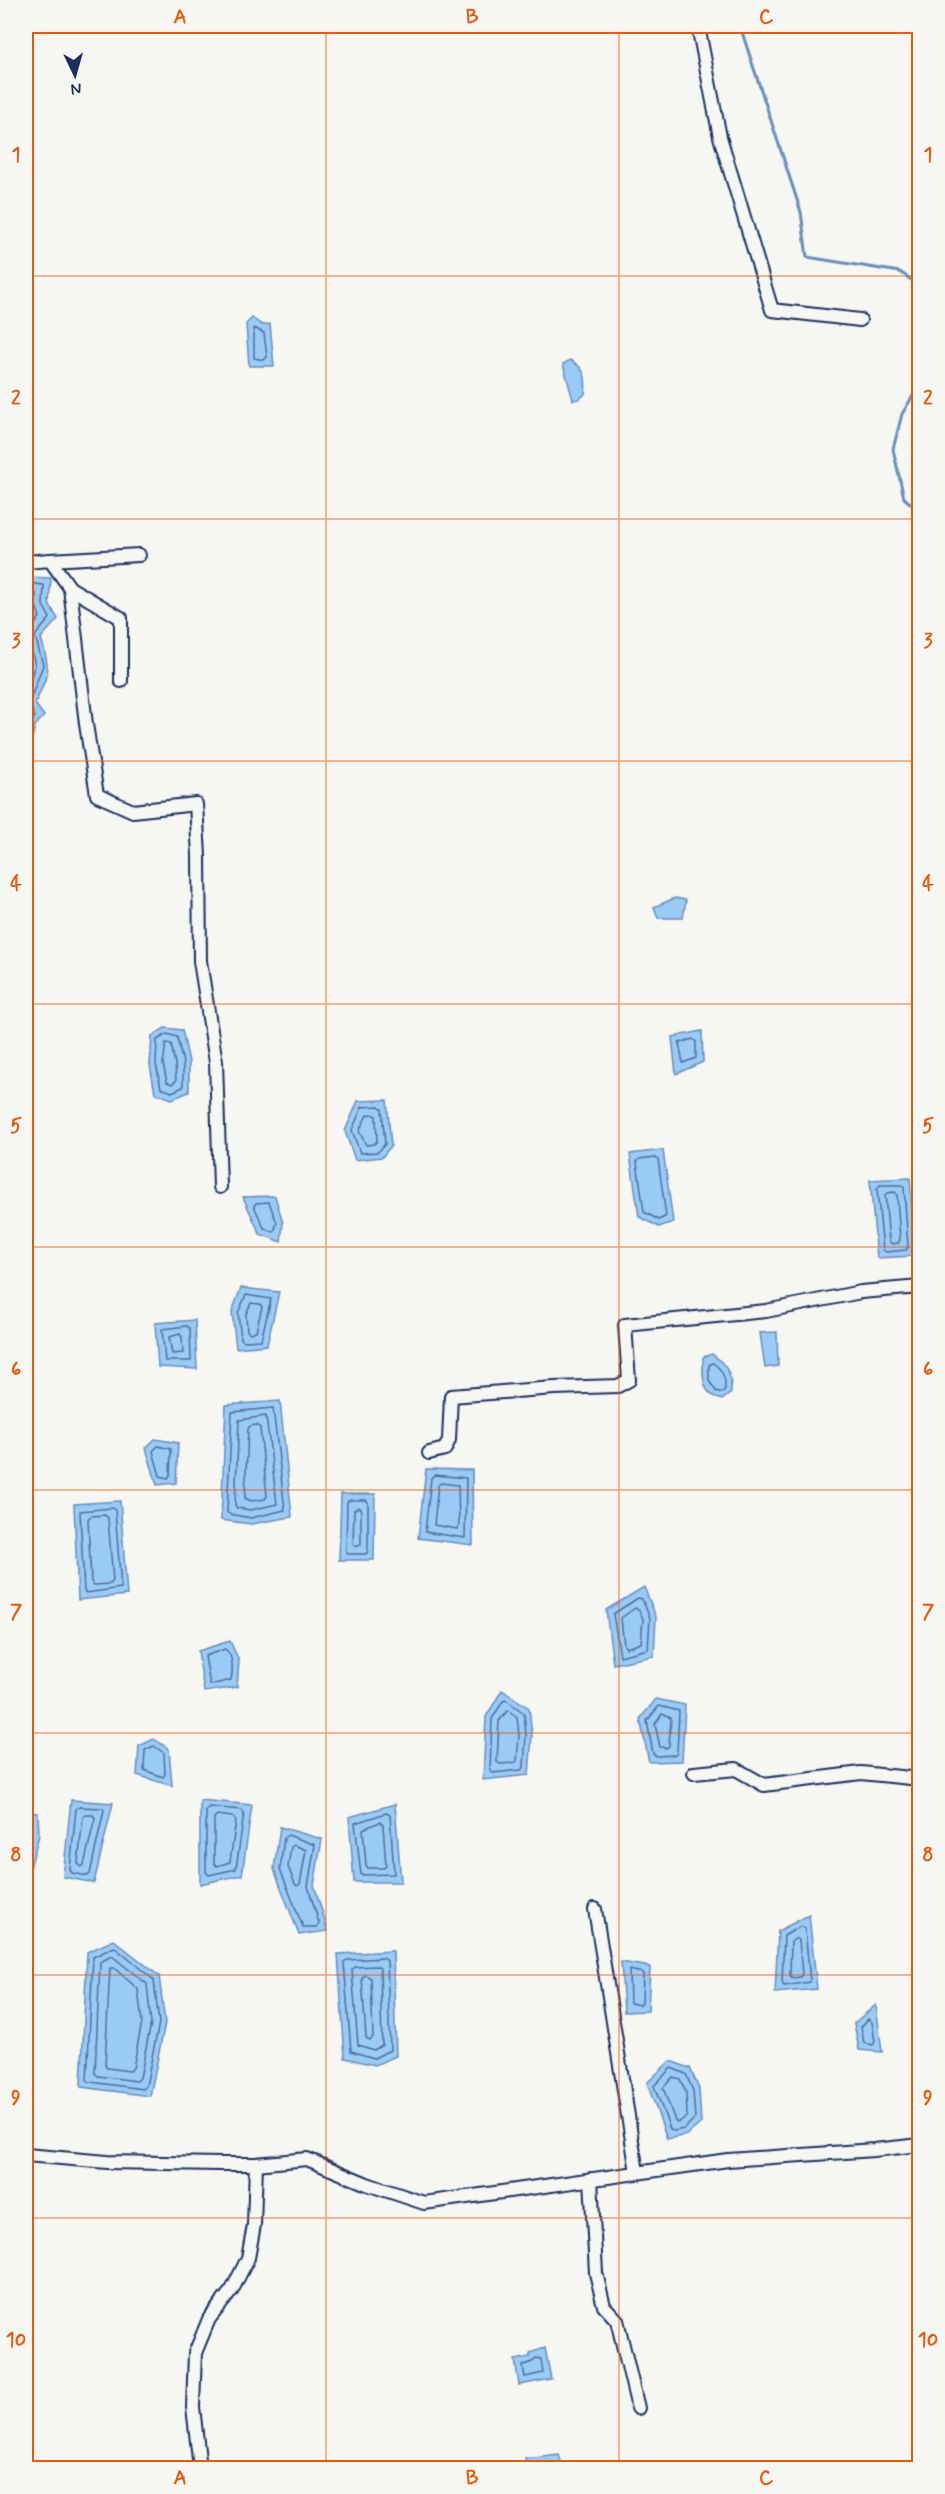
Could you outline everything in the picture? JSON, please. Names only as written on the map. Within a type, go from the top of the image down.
[{"type":"street","points":[[698,26],[720,137],[772,310],[860,320]]},
{"type":"street","points":[[26,562],[140,555]]},
{"type":"street","points":[[50,560],[70,588],[121,618],[121,681]]},
{"type":"street","points":[[70,588],[97,795],[133,811],[195,804],[199,856],[200,961],[216,1062],[220,1187]]},
{"type":"street","points":[[429,1453],[445,1449],[449,1440],[451,1396],[554,1388],[618,1386],[629,1380],[625,1325],[766,1311],[861,1292],[920,1287]]},
{"type":"street","points":[[694,1773],[736,1769],[764,1785],[861,1773],[920,1779]]},
{"type":"street","points":[[595,1909],[637,2172]]},
{"type":"street","points":[[26,2155],[107,2162],[256,2164],[307,2159],[367,2184],[424,2203],[728,2160],[920,2145]]},
{"type":"street","points":[[200,2469],[193,2407],[195,2353],[209,2319],[232,2290],[248,2258],[254,2225],[256,2164]]},
{"type":"street","points":[[591,2179],[597,2273],[604,2306],[617,2320],[638,2408]]},
{"type":"water","points":[[252,318],[262,325],[270,324],[274,366],[249,366],[246,324]]},
{"type":"water","points":[[570,360],[582,370],[586,383],[585,394],[573,400],[563,364]]},
{"type":"water","points":[[26,577],[51,578],[49,604],[58,619],[41,638],[47,672],[35,704],[44,716],[35,726],[30,746],[26,743]]},
{"type":"water","points":[[675,898],[686,900],[683,918],[658,918],[654,907]]},
{"type":"water","points":[[165,1028],[182,1030],[189,1062],[189,1092],[172,1099],[155,1093],[150,1065],[152,1036]]},
{"type":"water","points":[[702,1031],[703,1062],[676,1074],[672,1037]]},
{"type":"water","points":[[387,1100],[391,1146],[382,1157],[355,1160],[345,1131],[358,1101]]},
{"type":"water","points":[[663,1150],[673,1222],[659,1227],[639,1217],[630,1154]]},
{"type":"water","points":[[910,1178],[915,1256],[877,1258],[870,1180]]},
{"type":"water","points":[[275,1196],[283,1223],[281,1242],[260,1234],[243,1197]]},
{"type":"water","points":[[241,1288],[279,1292],[267,1345],[236,1348],[232,1312]]},
{"type":"water","points":[[195,1320],[197,1369],[158,1367],[155,1323]]},
{"type":"water","points":[[777,1332],[778,1366],[765,1368],[760,1333]]},
{"type":"water","points":[[712,1354],[725,1366],[731,1380],[731,1393],[722,1400],[710,1393],[704,1383],[703,1357]]},
{"type":"water","points":[[280,1401],[292,1517],[251,1524],[221,1520],[226,1405]]},
{"type":"water","points":[[155,1439],[178,1443],[176,1483],[157,1485],[146,1448]]},
{"type":"water","points":[[426,1469],[472,1470],[473,1545],[418,1538]]},
{"type":"water","points":[[341,1494],[375,1494],[374,1560],[339,1560]]},
{"type":"water","points":[[120,1501],[127,1595],[78,1600],[74,1504]]},
{"type":"water","points":[[644,1587],[656,1617],[654,1656],[613,1664],[606,1610]]},
{"type":"water","points":[[230,1641],[239,1661],[237,1687],[204,1692],[198,1651]]},
{"type":"water","points":[[502,1690],[529,1708],[532,1735],[529,1775],[483,1780],[486,1717]]},
{"type":"water","points":[[656,1699],[685,1705],[682,1761],[649,1762],[640,1719]]},
{"type":"water","points":[[154,1739],[169,1749],[172,1786],[137,1775],[139,1746]]},
{"type":"water","points":[[71,1800],[113,1803],[94,1883],[63,1877]]},
{"type":"water","points":[[200,1800],[252,1805],[242,1875],[200,1884]]},
{"type":"water","points":[[395,1804],[401,1882],[354,1882],[349,1817]]},
{"type":"water","points":[[26,1812],[38,1813],[39,1835],[30,1868],[26,1866]]},
{"type":"water","points":[[280,1827],[322,1839],[314,1885],[328,1931],[299,1935],[274,1869]]},
{"type":"water","points":[[809,1915],[817,1989],[775,1993],[778,1931]]},
{"type":"water","points":[[114,1940],[159,1976],[165,2023],[150,2096],[81,2087],[87,1952]]},
{"type":"water","points":[[393,1951],[396,2056],[375,2065],[345,2058],[338,1954]]},
{"type":"water","points":[[621,1962],[650,1967],[648,2011],[624,2012]]},
{"type":"water","points":[[876,2005],[882,2052],[859,2050],[854,2023]]},
{"type":"water","points":[[670,2061],[690,2068],[699,2089],[701,2123],[687,2135],[667,2139],[647,2083]]},
{"type":"water","points":[[545,2348],[551,2379],[519,2385],[515,2360],[530,2357],[530,2353]]},
{"type":"water","points":[[559,2455],[563,2468],[526,2468],[525,2459]]},
{"type":"waterway","points":[[740,26],[801,212],[807,257],[900,272],[920,286]]},
{"type":"waterway","points":[[920,384],[902,414],[893,449],[904,498],[920,511]]}]
